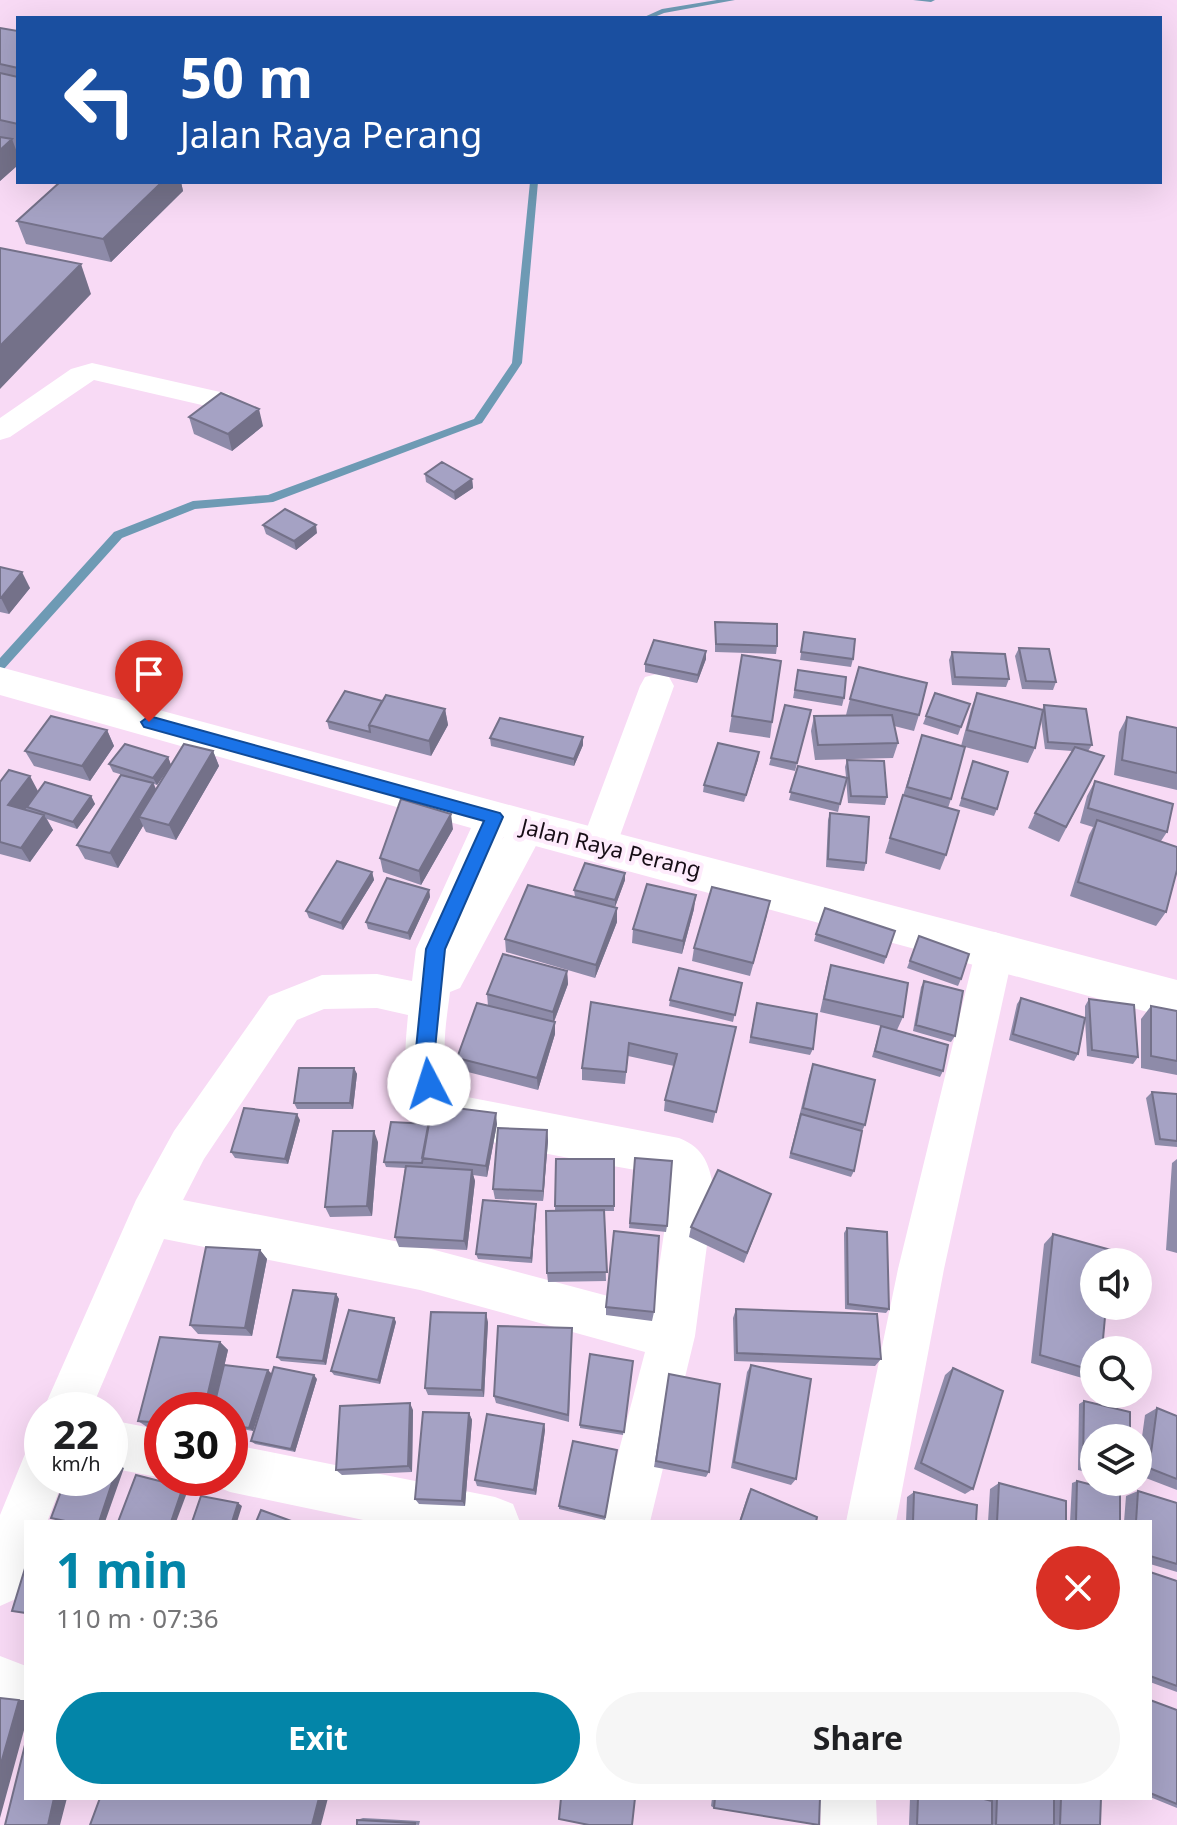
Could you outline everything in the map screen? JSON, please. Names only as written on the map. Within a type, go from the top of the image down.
[{"type":"main road","name":"Jalan Raya Perang","points":[[0,681],[511,822],[1177,1000]]},
{"type":"street","points":[[0,431],[69,383],[92,371],[219,400]]},
{"type":"street","points":[[599,844],[657,686]]},
{"type":"street","points":[[511,822],[457,960],[429,1002],[424,1069],[437,1100],[447,1110],[679,1158],[689,1170],[692,1192],[672,1336],[626,1520]]},
{"type":"street","points":[[871,1520],[921,1269],[995,949]]},
{"type":"street","points":[[75,1392],[152,1215],[189,1145],[283,1008],[322,992],[377,991],[429,1002]]},
{"type":"street","points":[[152,1215],[420,1268],[672,1336]]},
{"type":"street","points":[[248,1472],[470,1519]]},
{"type":"street","points":[[0,1580],[32,1496]]},
{"type":"street","points":[[0,1683],[24,1692]]},
{"type":"street","points":[[848,1800],[849,1825]]},
{"type":"building","points":[[0,28],[16,31],[16,68],[0,64]]},
{"type":"building","points":[[0,73],[16,77],[16,124],[0,120]]},
{"type":"building","points":[[0,137],[12,139],[0,150]]},
{"type":"building","points":[[58,184],[160,184],[103,239],[17,221]]},
{"type":"building","points":[[0,248],[81,264],[0,346]]},
{"type":"building","points":[[221,393],[259,409],[228,434],[189,417]]},
{"type":"building","points":[[442,462],[472,479],[454,492],[425,474]]},
{"type":"building","points":[[285,509],[316,525],[294,541],[263,525]]},
{"type":"building","points":[[0,567],[22,572],[1,598],[0,598]]},
{"type":"building","points":[[715,622],[777,624],[777,646],[716,644]]},
{"type":"building","points":[[804,632],[855,639],[853,659],[801,652]]},
{"type":"building","points":[[654,640],[706,651],[698,675],[645,664]]},
{"type":"building","points":[[1019,648],[1049,649],[1056,682],[1026,681]]},
{"type":"building","points":[[952,652],[1005,654],[1009,679],[955,677]]},
{"type":"building","points":[[742,655],[781,661],[772,722],[732,716]]},
{"type":"building","points":[[859,667],[927,683],[919,715],[850,699]]},
{"type":"building","points":[[798,670],[846,677],[844,698],[795,690]]},
{"type":"building","points":[[345,691],[382,701],[369,725],[370,732],[327,721]]},
{"type":"building","points":[[935,693],[970,704],[961,727],[926,716]]},
{"type":"building","points":[[977,693],[1043,710],[1035,748],[967,730]]},
{"type":"building","points":[[386,695],[445,709],[429,741],[369,725]]},
{"type":"building","points":[[785,705],[811,710],[797,763],[771,758]]},
{"type":"building","points":[[1044,705],[1086,709],[1092,745],[1048,742]]},
{"type":"building","points":[[892,715],[898,743],[818,745],[814,716]]},
{"type":"building","points":[[51,716],[107,730],[82,766],[25,751]]},
{"type":"building","points":[[1127,717],[1177,728],[1177,773],[1122,760]]},
{"type":"building","points":[[500,718],[583,737],[574,759],[490,738]]},
{"type":"building","points":[[922,735],[965,747],[951,799],[907,787]]},
{"type":"building","points":[[718,743],[759,752],[746,795],[704,785]]},
{"type":"building","points":[[125,744],[168,757],[153,778],[109,764]]},
{"type":"building","points":[[184,744],[213,751],[169,825],[139,817]]},
{"type":"building","points":[[1075,747],[1104,756],[1066,827],[1035,813]]},
{"type":"building","points":[[847,760],[884,761],[887,797],[851,796]]},
{"type":"building","points":[[973,761],[1008,772],[997,809],[962,798]]},
{"type":"building","points":[[798,766],[847,778],[840,804],[790,792]]},
{"type":"building","points":[[9,770],[30,776],[8,805],[44,815],[21,848],[0,842],[0,782]]},
{"type":"building","points":[[121,775],[153,783],[110,853],[77,845]]},
{"type":"building","points":[[1095,781],[1173,804],[1167,832],[1088,808]]},
{"type":"building","points":[[45,782],[91,796],[73,822],[27,807]]},
{"type":"building","points":[[903,795],[959,811],[946,855],[890,838]]},
{"type":"building","points":[[401,799],[451,814],[419,871],[380,858]]},
{"type":"building","points":[[830,813],[869,817],[866,863],[828,859]]},
{"type":"building","points":[[1097,820],[1177,847],[1177,870],[1166,912],[1078,882]]},
{"type":"building","points":[[337,861],[372,872],[341,923],[306,911]]},
{"type":"building","points":[[585,863],[625,873],[615,900],[574,890]]},
{"type":"building","points":[[387,878],[429,890],[408,933],[366,922]]},
{"type":"building","points":[[647,884],[696,895],[683,941],[633,929]]},
{"type":"building","points":[[528,885],[617,908],[596,965],[505,939]]},
{"type":"building","points":[[712,887],[770,901],[753,963],[694,948]]},
{"type":"building","points":[[825,908],[895,931],[886,957],[816,934]]},
{"type":"building","points":[[919,936],[969,954],[961,979],[910,961]]},
{"type":"building","points":[[503,954],[567,971],[553,1012],[487,994]]},
{"type":"building","points":[[831,965],[908,983],[903,1017],[824,999]]},
{"type":"building","points":[[679,968],[742,983],[735,1015],[670,1000]]},
{"type":"building","points":[[924,981],[963,991],[955,1036],[916,1025]]},
{"type":"building","points":[[1021,998],[1085,1018],[1078,1054],[1013,1034]]},
{"type":"building","points":[[1089,999],[1134,1005],[1138,1057],[1092,1050]]},
{"type":"building","points":[[591,1002],[736,1027],[716,1112],[665,1100],[677,1054],[629,1043],[626,1072],[582,1068]]},
{"type":"building","points":[[477,1003],[555,1022],[537,1078],[457,1058]]},
{"type":"building","points":[[757,1003],[817,1014],[813,1049],[751,1037]]},
{"type":"building","points":[[1151,1006],[1177,1011],[1177,1061],[1151,1056]]},
{"type":"building","points":[[881,1026],[948,1045],[943,1071],[875,1051]]},
{"type":"building","points":[[813,1064],[875,1080],[865,1125],[803,1108]]},
{"type":"building","points":[[299,1068],[354,1068],[350,1103],[294,1103]]},
{"type":"building","points":[[1152,1092],[1177,1094],[1177,1141],[1160,1139]]},
{"type":"building","points":[[432,1105],[496,1113],[486,1166],[422,1158]]},
{"type":"building","points":[[244,1108],[297,1114],[285,1159],[231,1152]]},
{"type":"building","points":[[801,1114],[862,1131],[854,1171],[791,1153]]},
{"type":"building","points":[[391,1122],[429,1124],[422,1163],[384,1162]]},
{"type":"building","points":[[498,1128],[547,1130],[543,1191],[493,1189]]},
{"type":"building","points":[[333,1131],[374,1131],[367,1206],[325,1207]]},
{"type":"building","points":[[635,1158],[672,1161],[667,1226],[630,1223]]},
{"type":"building","points":[[556,1159],[614,1159],[614,1206],[555,1206]]},
{"type":"building","points":[[406,1166],[472,1170],[464,1241],[395,1237]]},
{"type":"building","points":[[718,1170],[771,1194],[747,1253],[691,1227]]},
{"type":"building","points":[[483,1200],[536,1204],[531,1258],[476,1254]]},
{"type":"building","points":[[604,1210],[607,1272],[547,1273],[546,1211]]},
{"type":"building","points":[[847,1228],[887,1232],[889,1309],[848,1304]]},
{"type":"building","points":[[614,1231],[659,1236],[654,1312],[606,1307]]},
{"type":"building","points":[[1053,1234],[1104,1248],[1080,1248],[1080,1320],[1105,1320],[1103,1336],[1080,1336],[1080,1367],[1040,1355]]},
{"type":"building","points":[[206,1247],[260,1250],[245,1328],[190,1325]]},
{"type":"building","points":[[293,1290],[336,1294],[323,1361],[277,1357]]},
{"type":"building","points":[[736,1309],[877,1314],[881,1359],[737,1353]]},
{"type":"building","points":[[349,1310],[394,1318],[378,1380],[331,1371]]},
{"type":"building","points":[[431,1312],[486,1313],[482,1390],[425,1388]]},
{"type":"building","points":[[498,1326],[572,1328],[568,1415],[494,1396]]},
{"type":"building","points":[[160,1337],[220,1342],[208,1392],[146,1392]]},
{"type":"building","points":[[590,1354],[633,1361],[624,1432],[580,1425]]},
{"type":"building","points":[[224,1365],[268,1370],[249,1428],[248,1392],[217,1392]]},
{"type":"building","points":[[751,1365],[811,1379],[796,1479],[734,1462]]},
{"type":"building","points":[[274,1367],[314,1375],[291,1449],[251,1441]]},
{"type":"building","points":[[953,1368],[1003,1391],[973,1489],[921,1463]]},
{"type":"building","points":[[669,1374],[720,1384],[709,1472],[656,1461]]},
{"type":"building","points":[[144,1398],[144,1422],[138,1421]]},
{"type":"building","points":[[410,1403],[408,1466],[336,1470],[340,1406]]},
{"type":"building","points":[[1084,1408],[1113,1408],[1130,1412],[1130,1424],[1084,1424]]},
{"type":"building","points":[[1157,1408],[1177,1416],[1177,1479],[1152,1469]]},
{"type":"building","points":[[423,1412],[469,1413],[462,1501],[415,1499]]},
{"type":"building","points":[[487,1414],[544,1424],[534,1490],[475,1480]]},
{"type":"building","points":[[573,1441],[617,1450],[605,1517],[559,1506]]},
{"type":"building","points":[[136,1475],[144,1477],[144,1496],[180,1496],[172,1520],[119,1520]]},
{"type":"building","points":[[1077,1481],[1080,1482],[1080,1496],[1120,1496],[1120,1520],[1076,1520]]},
{"type":"building","points":[[999,1483],[1066,1501],[1066,1520],[997,1520]]},
{"type":"building","points":[[751,1489],[817,1517],[816,1520],[741,1520]]},
{"type":"building","points":[[914,1492],[977,1505],[976,1520],[913,1520]]},
{"type":"building","points":[[1152,1495],[1177,1503],[1177,1564],[1152,1557],[1152,1520],[1136,1520],[1138,1496]]},
{"type":"building","points":[[59,1496],[108,1496],[100,1520],[51,1518]]},
{"type":"building","points":[[201,1496],[238,1503],[233,1520],[193,1520]]},
{"type":"building","points":[[261,1510],[288,1520],[257,1520]]},
{"type":"building","points":[[24,1572],[24,1613],[12,1611]]},
{"type":"building","points":[[1152,1573],[1177,1581],[1177,1686],[1152,1677]]},
{"type":"building","points":[[0,1698],[19,1700],[0,1767]]},
{"type":"building","points":[[1152,1701],[1177,1710],[1177,1804],[1152,1794]]},
{"type":"building","points":[[24,1749],[24,1800],[54,1800],[48,1825],[5,1825]]},
{"type":"building","points":[[99,1800],[318,1800],[312,1825],[90,1825]]},
{"type":"building","points":[[561,1800],[635,1800],[632,1825],[589,1825],[559,1819]]},
{"type":"building","points":[[715,1800],[820,1800],[819,1825],[714,1808]]},
{"type":"building","points":[[918,1800],[992,1801],[992,1825],[917,1825]]},
{"type":"building","points":[[997,1800],[1054,1800],[1054,1825],[996,1825]]},
{"type":"building","points":[[1061,1800],[1101,1800],[1100,1825],[1060,1825]]},
{"type":"building","points":[[357,1820],[415,1823],[415,1825],[357,1825]]},
{"type":"waterway","points":[[651,16],[662,11],[731,0]]},
{"type":"waterway","points":[[917,0],[931,0]]},
{"type":"waterway","points":[[0,666],[118,535],[193,505],[269,499],[478,421],[517,363],[534,184]]},
{"type":"route","points":[[149,722],[494,817],[435,949],[424,1069],[429,1084]]}]
